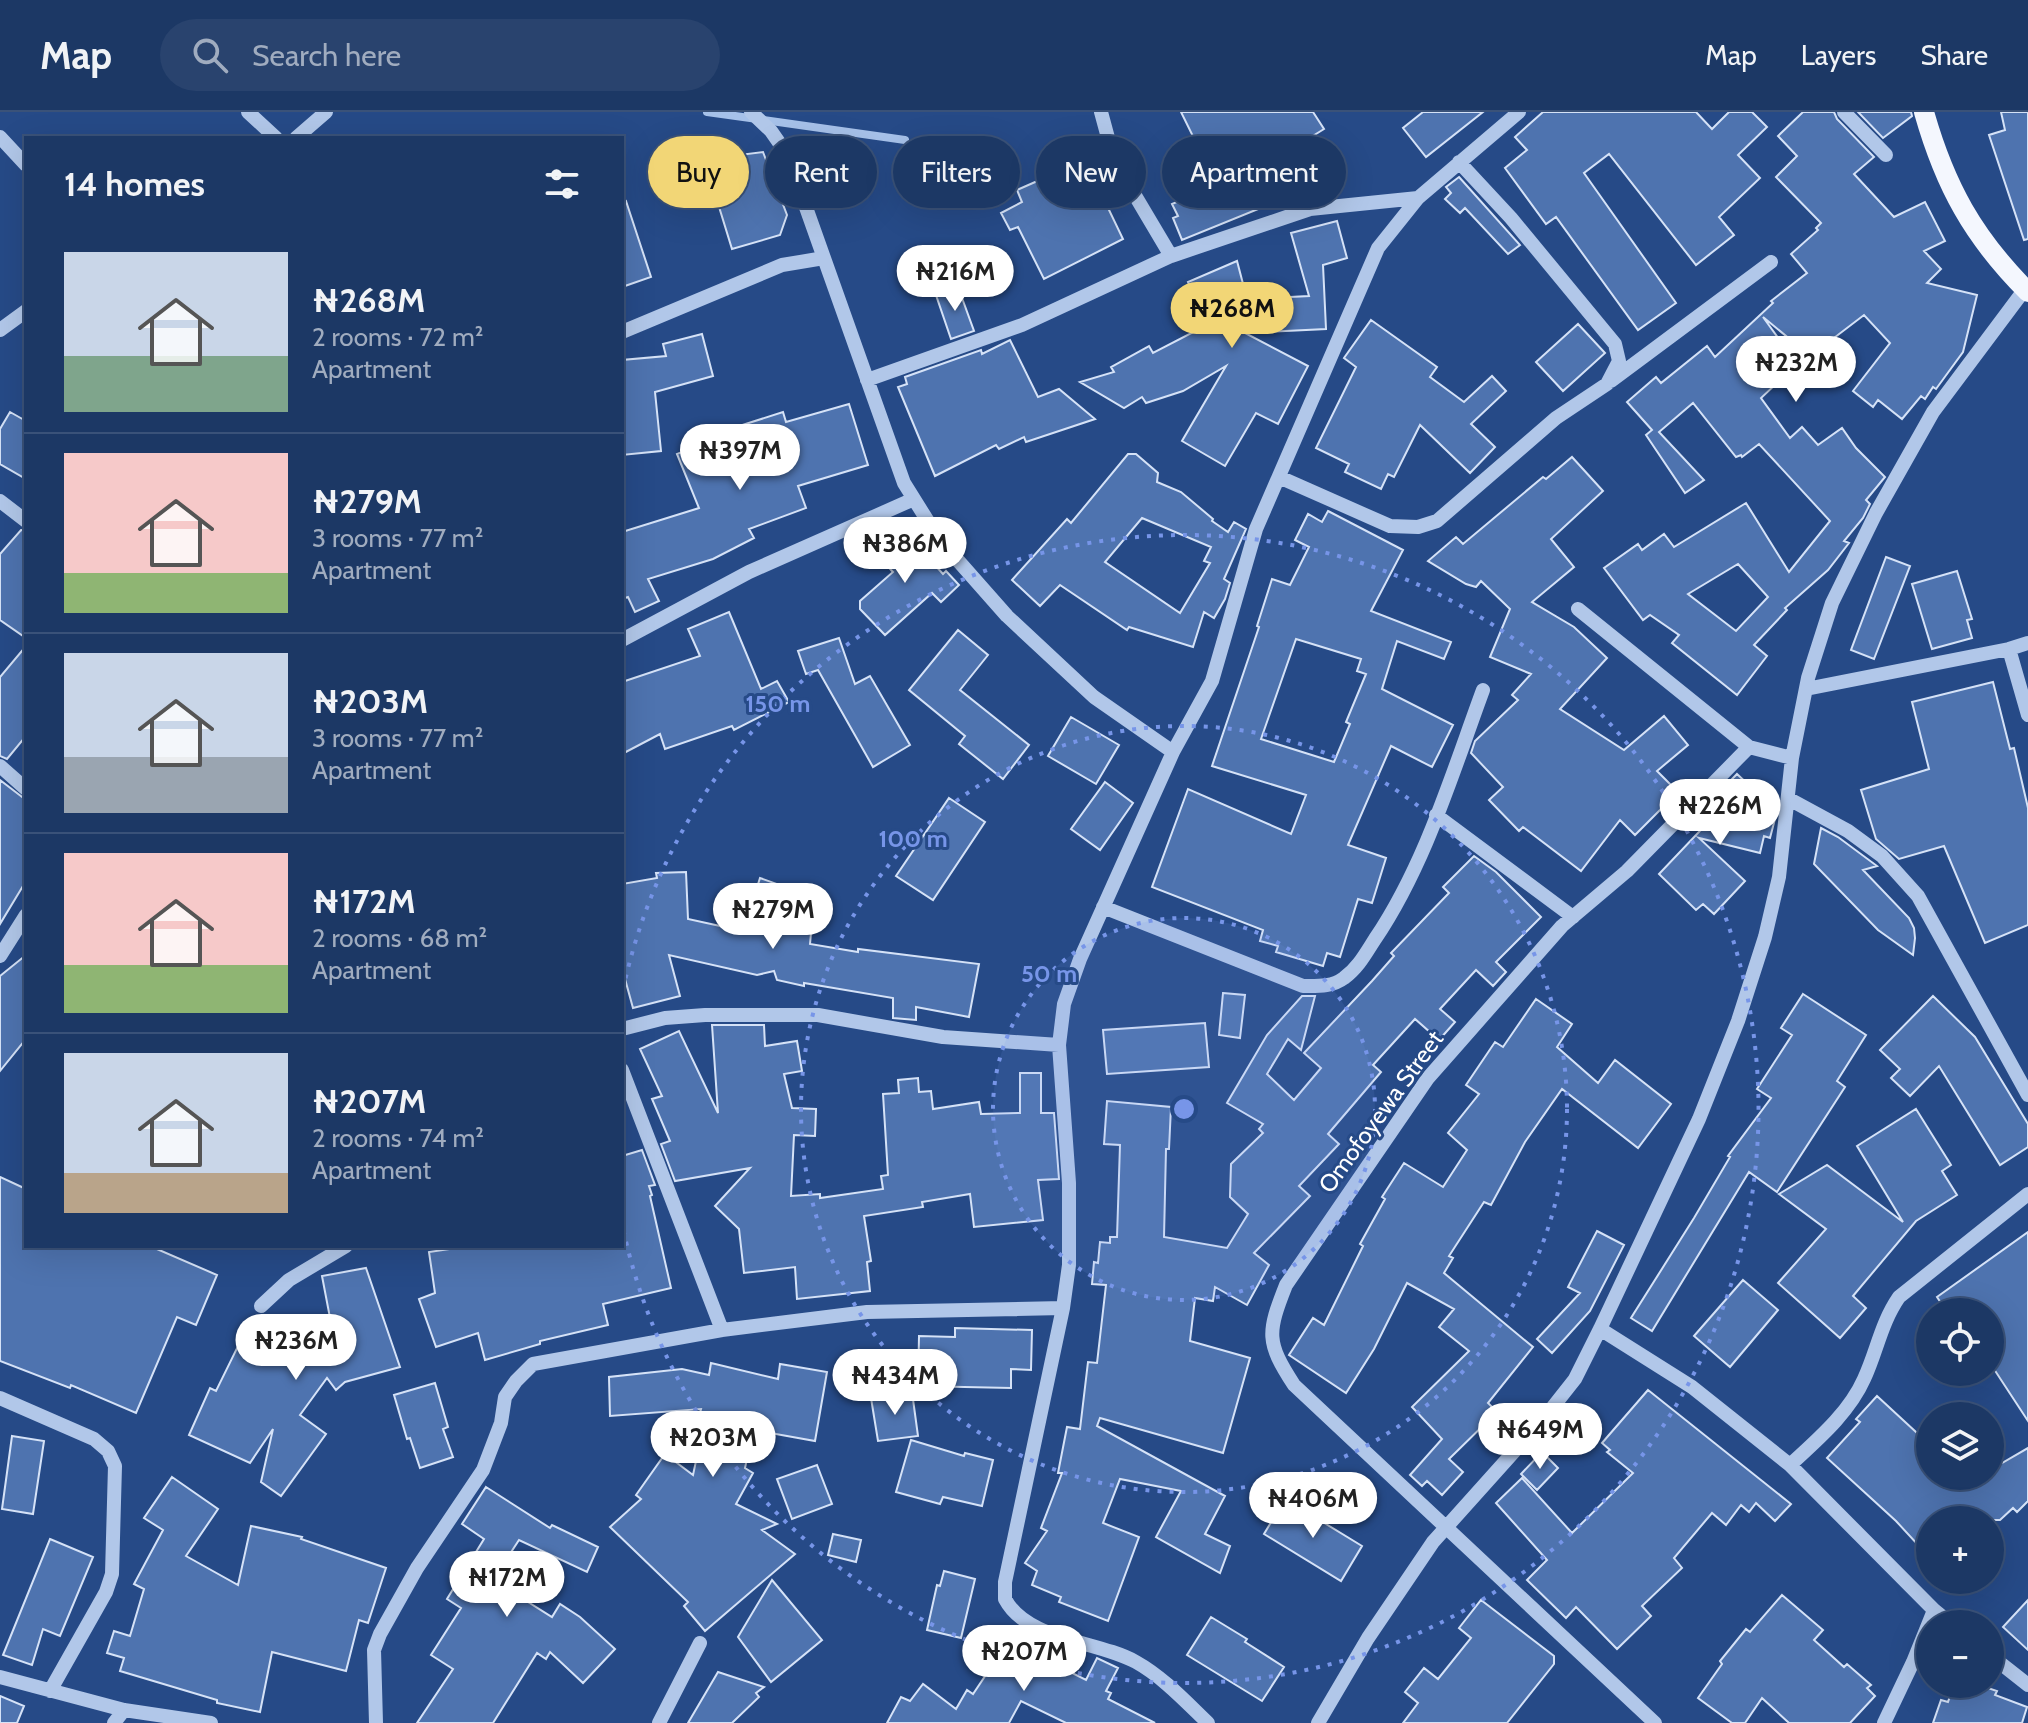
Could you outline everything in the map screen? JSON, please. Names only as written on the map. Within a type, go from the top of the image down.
[{"type":"main road","points":[[1924,112],[1943,169],[1967,219],[2026,291]]},
{"type":"street","points":[[248,112],[274,136]]},
{"type":"street","points":[[298,136],[326,112]]},
{"type":"street","points":[[751,112],[771,131],[787,154],[904,483],[939,539],[1007,616],[1094,697],[1173,752]]},
{"type":"street","points":[[1101,112],[1114,160],[1171,256]]},
{"type":"street","points":[[1208,1723],[1138,1663],[1106,1648],[1042,1631],[1020,1619],[1005,1599],[1005,1582],[1063,1308],[1069,1265],[1069,1183],[1059,1045],[1064,1004],[1080,959],[1173,752],[1212,681],[1256,529],[1378,248],[1418,198],[1519,112]]},
{"type":"street","points":[[1844,112],[1886,155]]},
{"type":"street","points":[[0,137],[24,163]]},
{"type":"street","points":[[1459,162],[1511,218],[1615,344],[1619,361],[1607,384]]},
{"type":"street","points":[[867,380],[1022,325],[1171,256],[1310,209],[1418,198]]},
{"type":"street","points":[[624,331],[782,265],[824,258]]},
{"type":"street","points":[[1279,477],[1390,526],[1418,527],[1437,521],[1556,418],[1607,384],[1771,262]]},
{"type":"street","points":[[1318,1723],[1368,1638],[1433,1542],[1575,1379],[1600,1329],[1699,1119],[1738,1021],[1765,937],[1779,877],[1792,758],[1806,689],[1832,603],[1876,513],[1933,412],[2026,291]]},
{"type":"street","points":[[0,330],[24,312]]},
{"type":"street","points":[[624,639],[749,572],[914,499]]},
{"type":"street","points":[[0,501],[24,519]]},
{"type":"street","points":[[1578,609],[1749,747],[1792,758]]},
{"type":"street","points":[[1806,689],[2028,643]]},
{"type":"street","points":[[2009,649],[2028,715]]},
{"type":"street","points":[[1103,907],[1303,986],[1323,987],[1343,979],[1359,963],[1393,912],[1436,815],[1483,690]]},
{"type":"street","name":"Omofoyewa Street","points":[[1655,1723],[1294,1385],[1271,1342],[1274,1316],[1286,1285],[1428,1078],[1573,917],[1627,871],[1749,747]]},
{"type":"street","points":[[0,766],[24,787]]},
{"type":"street","points":[[1789,799],[1848,831],[1882,856],[1918,896],[2028,1095]]},
{"type":"street","points":[[1436,815],[1573,917]]},
{"type":"street","points":[[0,956],[24,918]]},
{"type":"street","points":[[624,1028],[665,1018],[705,1015],[818,1015],[943,1037],[1059,1045]]},
{"type":"street","points":[[624,1075],[722,1330]]},
{"type":"street","points":[[1790,1465],[1834,1423],[1864,1381],[1887,1315],[1899,1297],[2028,1194]]},
{"type":"street","points":[[261,1306],[289,1280],[343,1248]]},
{"type":"street","points":[[376,1723],[374,1650],[380,1634],[417,1568],[483,1470],[501,1423],[505,1397],[533,1364],[722,1330],[867,1312],[1063,1308]]},
{"type":"street","points":[[1600,1329],[1692,1387],[1790,1465],[1934,1610]]},
{"type":"street","points":[[0,1398],[94,1439],[108,1451],[115,1466],[112,1574],[106,1592],[50,1691]]},
{"type":"street","points":[[659,1723],[700,1643]]},
{"type":"street","points":[[1884,1723],[1916,1655]]},
{"type":"street","points":[[2004,1666],[2028,1685]]},
{"type":"street","points":[[0,1677],[124,1710],[211,1723]]},
{"type":"street","points":[[114,1723],[124,1710]]},
{"type":"building","points":[[1181,112],[1313,112],[1324,129],[1313,136],[1193,136]]},
{"type":"building","points":[[1423,112],[1483,112],[1426,157],[1403,128]]},
{"type":"building","points":[[1543,112],[1696,112],[1712,129],[1729,112],[1752,112],[1767,127],[1738,155],[1760,178],[1719,217],[1734,235],[1696,265],[1609,154],[1584,173],[1676,303],[1638,330],[1556,217],[1546,224],[1505,168],[1527,150],[1515,137]]},
{"type":"building","points":[[1803,112],[1834,112],[1837,119],[1874,157],[1854,174],[1894,217],[1925,202],[1945,241],[1924,251],[1941,269],[1927,283],[1977,295],[1963,352],[1936,389],[1933,387],[1925,399],[1921,396],[1902,419],[1878,400],[1873,407],[1853,391],[1890,343],[1864,315],[1813,354],[1810,351],[1808,354],[1763,317],[1797,364],[1761,398],[1790,438],[1802,427],[1818,445],[1842,428],[1856,448],[1885,477],[1866,500],[1870,504],[1863,518],[1844,541],[1849,543],[1828,570],[1785,608],[1787,610],[1754,645],[1767,656],[1737,695],[1672,643],[1679,635],[1650,615],[1643,620],[1604,568],[1638,544],[1642,550],[1664,534],[1674,547],[1746,503],[1789,572],[1830,521],[1759,444],[1742,457],[1736,457],[1693,403],[1659,432],[1704,480],[1685,493],[1646,435],[1652,430],[1627,402],[1656,377],[1661,383],[1707,346],[1715,357],[1773,303],[1771,301],[1807,273],[1791,254],[1818,230],[1816,228],[1821,223],[1776,177],[1797,156],[1778,136]],"holes":[[[1738,564],[1768,597],[1736,631],[1688,594]]]},
{"type":"building","points":[[1858,112],[1911,112],[1912,116],[1883,138]]},
{"type":"building","points":[[2001,112],[2028,112],[2028,239],[2024,240],[1989,135],[2005,130]]},
{"type":"building","points":[[763,152],[765,157],[765,208],[784,208],[787,215],[780,235],[732,249],[719,208],[749,208],[749,154]]},
{"type":"building","points":[[1459,177],[1520,245],[1508,254],[1465,208],[1460,213],[1445,199],[1451,193],[1446,187]]},
{"type":"building","points":[[1036,182],[1036,208],[1108,208],[1123,239],[1044,279],[1018,227],[1010,230],[1001,213],[1011,208],[1020,208],[1020,189]]},
{"type":"building","points":[[624,202],[651,277],[624,286]]},
{"type":"building","points":[[1174,208],[1261,208],[1182,240],[1173,218],[1178,216]]},
{"type":"building","points":[[1337,221],[1347,258],[1323,265],[1326,329],[1245,333],[1308,366],[1278,424],[1256,413],[1225,466],[1182,441],[1226,366],[1183,391],[1146,403],[1142,397],[1124,408],[1080,382],[1114,372],[1111,367],[1149,346],[1153,353],[1207,325],[1188,282],[1237,261],[1247,299],[1309,296],[1291,233]]},
{"type":"building","points":[[958,287],[974,331],[951,339],[936,295]]},
{"type":"building","points":[[1371,320],[1437,367],[1430,377],[1464,402],[1492,376],[1506,391],[1471,424],[1495,447],[1470,473],[1420,425],[1394,477],[1388,474],[1381,489],[1345,472],[1349,464],[1316,448],[1356,367],[1344,358]]},
{"type":"building","points":[[1578,324],[1605,353],[1563,391],[1536,362]]},
{"type":"building","points":[[702,334],[713,376],[655,392],[661,451],[624,455],[624,360],[666,356],[663,344]]},
{"type":"building","points":[[1010,340],[1038,397],[1059,389],[1095,419],[1026,442],[1024,437],[999,449],[996,445],[935,476],[898,387],[907,384],[905,377],[981,350],[982,354]]},
{"type":"building","points":[[849,404],[868,465],[798,486],[806,508],[749,529],[754,538],[713,559],[648,579],[659,601],[635,612],[628,597],[624,598],[624,531],[699,508],[677,454],[731,432],[730,429],[783,412],[786,422]]},
{"type":"building","points":[[10,412],[24,420],[24,478],[0,464],[0,429]]},
{"type":"building","points":[[1128,454],[1136,454],[1158,473],[1157,482],[1181,492],[1228,532],[1234,522],[1246,529],[1224,579],[1230,583],[1225,599],[1214,618],[1204,612],[1193,647],[1129,627],[1127,630],[1060,585],[1040,606],[1012,580],[1067,519],[1071,523]],"holes":[[[1142,518],[1211,547],[1204,561],[1210,563],[1180,613],[1105,562]]]},
{"type":"building","points":[[1572,457],[1603,491],[1551,539],[1574,567],[1532,602],[1574,627],[1607,658],[1560,709],[1624,750],[1664,716],[1688,745],[1657,771],[1678,792],[1635,835],[1620,820],[1581,871],[1523,827],[1519,831],[1489,800],[1503,787],[1471,753],[1475,741],[1518,700],[1512,695],[1531,674],[1490,657],[1510,609],[1481,581],[1476,587],[1466,584],[1428,561],[1456,537],[1463,544],[1543,477],[1546,479]]},
{"type":"building","points":[[1328,511],[1403,550],[1371,611],[1451,642],[1444,659],[1397,641],[1382,689],[1453,725],[1432,767],[1391,746],[1348,845],[1386,858],[1372,903],[1358,899],[1340,957],[1327,953],[1323,966],[1276,952],[1278,946],[1260,941],[1263,930],[1152,887],[1188,789],[1291,834],[1306,795],[1212,766],[1272,579],[1290,585],[1309,547],[1295,540],[1308,514],[1322,522]],"holes":[[[1296,639],[1361,659],[1357,671],[1366,674],[1334,762],[1261,739]]]},
{"type":"building","points":[[21,530],[24,531],[24,637],[0,620],[0,554]]},
{"type":"building","points":[[905,532],[943,574],[946,571],[959,585],[941,602],[932,593],[885,635],[860,609],[860,601],[893,572],[878,556]]},
{"type":"building","points":[[1886,557],[1910,566],[1874,659],[1851,650]]},
{"type":"building","points":[[1957,571],[1972,619],[1967,620],[1972,638],[1932,649],[1912,584]]},
{"type":"building","points":[[729,612],[761,689],[777,681],[789,702],[734,730],[732,726],[665,749],[660,734],[624,753],[624,681],[700,656],[688,629]]},
{"type":"building","points":[[958,630],[988,655],[960,690],[1029,745],[1003,779],[959,744],[965,736],[909,690]]},
{"type":"building","points":[[839,638],[855,684],[870,676],[910,745],[873,767],[818,670],[806,674],[798,651]]},
{"type":"building","points":[[24,648],[24,738],[7,759],[0,756],[0,677]]},
{"type":"building","points":[[1993,682],[2010,749],[2014,748],[2028,808],[2028,925],[1985,943],[1944,846],[1899,859],[1876,839],[1861,790],[1929,769],[1912,702]]},
{"type":"building","points":[[1071,717],[1119,745],[1096,784],[1048,756]]},
{"type":"building","points":[[1737,774],[1766,801],[1762,812],[1776,815],[1770,838],[1764,836],[1760,853],[1699,838],[1745,881],[1714,914],[1703,904],[1696,910],[1659,874],[1716,814],[1707,805]]},
{"type":"building","points":[[0,780],[24,798],[24,884],[0,924]]},
{"type":"building","points":[[1105,782],[1133,803],[1100,850],[1071,829]]},
{"type":"building","points":[[949,798],[985,822],[933,900],[896,876]]},
{"type":"building","points":[[1821,828],[1877,866],[1863,870],[1909,918],[1914,928],[1913,955],[1878,930],[1814,864]]},
{"type":"building","points":[[1474,856],[1496,872],[1541,917],[1496,962],[1506,972],[1493,986],[1476,970],[1440,1009],[1455,1022],[1439,1040],[1415,1019],[1373,1065],[1381,1072],[1328,1134],[1339,1144],[1299,1186],[1310,1196],[1254,1253],[1269,1265],[1247,1305],[1215,1287],[1213,1301],[1195,1298],[1190,1341],[1250,1358],[1223,1453],[1100,1418],[1097,1426],[1225,1496],[1205,1534],[1230,1546],[1220,1573],[1156,1537],[1181,1491],[1120,1479],[1103,1523],[1139,1537],[1108,1621],[1059,1602],[1061,1597],[1032,1585],[1037,1571],[1025,1563],[1047,1531],[1041,1528],[1062,1473],[1058,1473],[1067,1427],[1080,1429],[1088,1362],[1097,1363],[1106,1285],[1092,1284],[1094,1262],[1098,1263],[1100,1242],[1110,1243],[1110,1237],[1117,1237],[1120,1145],[1104,1144],[1107,1101],[1171,1107],[1169,1149],[1166,1149],[1164,1237],[1227,1248],[1248,1214],[1230,1197],[1231,1164],[1263,1133],[1259,1129],[1263,1124],[1227,1103],[1267,1035],[1302,996],[1315,996],[1301,1050],[1288,1039],[1267,1074],[1294,1100],[1321,1068],[1304,1053],[1394,956],[1391,953],[1449,893],[1443,887]]},
{"type":"building","points":[[686,872],[688,919],[743,931],[760,878],[808,895],[796,931],[811,933],[810,944],[979,964],[969,1017],[916,1007],[916,1020],[893,1018],[893,998],[804,983],[804,986],[777,980],[774,971],[757,975],[669,955],[680,996],[633,1008],[624,975],[624,884],[657,878],[656,873]]},
{"type":"building","points":[[24,957],[24,1041],[0,1071],[0,976]]},
{"type":"building","points":[[1223,993],[1245,995],[1240,1038],[1219,1035]]},
{"type":"building","points":[[1803,994],[1866,1035],[1837,1081],[1845,1087],[1777,1192],[1749,1172],[1652,1331],[1631,1318],[1694,1218],[1728,1156],[1771,1098],[1757,1089],[1792,1035],[1781,1028]]},
{"type":"building","points":[[1933,996],[1975,1037],[2028,1124],[2028,1147],[2000,1165],[1939,1066],[1910,1096],[1891,1078],[1900,1069],[1880,1050]]},
{"type":"building","points":[[1536,999],[1572,1024],[1557,1047],[1598,1083],[1615,1060],[1671,1104],[1638,1148],[1562,1089],[1525,1142],[1491,1205],[1484,1202],[1449,1256],[1453,1258],[1444,1273],[1533,1347],[1488,1403],[1497,1412],[1449,1459],[1463,1472],[1442,1495],[1427,1481],[1422,1486],[1410,1475],[1442,1439],[1412,1407],[1469,1351],[1439,1327],[1454,1309],[1407,1283],[1374,1349],[1346,1393],[1289,1355],[1313,1318],[1324,1325],[1363,1246],[1360,1244],[1385,1199],[1382,1197],[1404,1163],[1443,1187],[1467,1150],[1448,1133],[1479,1094],[1466,1085],[1495,1042],[1503,1047]]},
{"type":"building","points":[[1205,1023],[1209,1067],[1107,1074],[1103,1030]]},
{"type":"building","points":[[712,1025],[764,1025],[765,1046],[797,1041],[802,1071],[784,1074],[792,1108],[816,1109],[815,1136],[794,1135],[791,1196],[820,1194],[820,1198],[883,1189],[881,1176],[888,1175],[883,1094],[899,1093],[898,1080],[918,1078],[919,1092],[931,1091],[933,1109],[979,1102],[981,1114],[1020,1113],[1020,1073],[1041,1073],[1041,1113],[1054,1113],[1059,1179],[1038,1180],[1043,1220],[974,1227],[970,1194],[922,1202],[923,1207],[864,1216],[871,1261],[867,1262],[870,1291],[797,1299],[795,1267],[744,1273],[739,1229],[715,1206],[750,1168],[675,1181],[661,1144],[670,1141],[652,1099],[662,1096],[640,1049],[679,1031],[718,1113]]},
{"type":"building","points":[[1916,1109],[1951,1165],[1942,1171],[1957,1195],[1916,1221],[1853,1296],[1866,1308],[1840,1338],[1778,1283],[1826,1229],[1779,1194],[1827,1165],[1903,1222],[1857,1146]]},
{"type":"building","points":[[642,1150],[655,1185],[649,1186],[650,1196],[671,1288],[603,1304],[608,1325],[540,1341],[540,1344],[485,1360],[478,1333],[436,1347],[419,1299],[435,1293],[429,1252],[456,1248],[624,1248],[624,1155]]},
{"type":"building","points":[[0,1177],[24,1188],[24,1248],[155,1248],[217,1275],[196,1325],[177,1317],[136,1413],[71,1385],[70,1388],[0,1361]]},
{"type":"building","points":[[1597,1231],[1624,1245],[1590,1311],[1552,1353],[1537,1339],[1580,1293],[1568,1287]]},
{"type":"building","points":[[2028,1232],[2028,1421],[2004,1384],[2004,1298],[1937,1297]]},
{"type":"building","points":[[366,1268],[400,1367],[345,1382],[336,1390],[327,1378],[300,1415],[326,1434],[281,1496],[261,1482],[273,1429],[250,1463],[189,1435],[210,1388],[216,1391],[242,1338],[283,1358],[331,1323],[322,1276]]},
{"type":"building","points":[[1743,1280],[1778,1310],[1730,1367],[1694,1336]]},
{"type":"building","points":[[955,1328],[1032,1330],[1031,1370],[1011,1369],[1011,1388],[918,1386],[919,1336],[955,1337]]},
{"type":"building","points":[[711,1363],[778,1379],[780,1364],[827,1372],[815,1441],[753,1430],[745,1468],[753,1473],[736,1504],[777,1524],[762,1530],[795,1554],[705,1631],[684,1606],[688,1602],[610,1527],[641,1499],[636,1495],[665,1454],[693,1475],[704,1424],[698,1422],[701,1409],[610,1416],[609,1377],[682,1369],[709,1375]]},
{"type":"building","points":[[435,1383],[448,1427],[443,1429],[453,1457],[420,1468],[410,1438],[407,1439],[394,1395]]},
{"type":"building","points":[[1648,1390],[1791,1504],[1775,1521],[1756,1503],[1749,1512],[1741,1505],[1726,1525],[1712,1513],[1674,1558],[1682,1568],[1642,1606],[1651,1616],[1617,1649],[1576,1607],[1566,1618],[1527,1580],[1547,1560],[1496,1503],[1522,1478],[1572,1533],[1633,1473],[1607,1452],[1610,1450],[1602,1443]]},
{"type":"building","points":[[912,1392],[918,1436],[878,1441],[871,1398]]},
{"type":"building","points":[[1877,1396],[1916,1432],[1916,1490],[2004,1490],[2004,1462],[2028,1448],[2028,1501],[2017,1512],[2013,1508],[2004,1516],[2004,1506],[1916,1506],[1916,1543],[1827,1458],[1860,1422],[1856,1419]]},
{"type":"building","points":[[12,1436],[44,1441],[33,1514],[2,1509]]},
{"type":"building","points":[[911,1440],[964,1456],[965,1453],[993,1460],[982,1506],[943,1497],[940,1504],[896,1492]]},
{"type":"building","points":[[1542,1452],[1558,1468],[1537,1490],[1521,1474]]},
{"type":"building","points":[[817,1465],[832,1504],[792,1519],[777,1479]]},
{"type":"building","points":[[172,1477],[218,1509],[186,1556],[238,1585],[251,1526],[302,1537],[386,1568],[368,1623],[359,1620],[346,1671],[272,1652],[260,1712],[217,1703],[217,1700],[120,1671],[124,1658],[107,1653],[114,1631],[130,1636],[144,1589],[134,1584],[163,1530],[144,1518]]},
{"type":"building","points":[[486,1487],[550,1528],[552,1525],[598,1547],[587,1572],[519,1540],[493,1580],[552,1617],[560,1604],[580,1617],[615,1649],[583,1683],[550,1652],[546,1659],[537,1653],[493,1723],[417,1723],[453,1669],[431,1655],[461,1608],[447,1599],[484,1539],[462,1524]]},
{"type":"building","points":[[1285,1499],[1362,1546],[1341,1581],[1264,1534]]},
{"type":"building","points":[[833,1534],[861,1540],[856,1562],[828,1555]]},
{"type":"building","points":[[50,1539],[93,1557],[60,1636],[43,1629],[32,1665],[3,1655]]},
{"type":"building","points":[[944,1571],[975,1579],[961,1638],[927,1630],[937,1585],[940,1586]]},
{"type":"building","points":[[772,1580],[822,1640],[771,1682],[738,1637]]},
{"type":"building","points":[[1782,1595],[1823,1630],[1814,1640],[1844,1667],[1847,1664],[1871,1685],[1867,1688],[1875,1696],[1850,1723],[1789,1723],[1762,1698],[1745,1723],[1732,1723],[1698,1698],[1722,1664],[1720,1661],[1746,1629],[1750,1632]]},
{"type":"building","points":[[1481,1600],[1554,1656],[1554,1664],[1507,1723],[1403,1723],[1418,1703],[1405,1692],[1424,1668],[1438,1679],[1471,1638],[1459,1628]]},
{"type":"building","points":[[2028,1600],[2028,1650],[2004,1626]]},
{"type":"building","points":[[1211,1617],[1284,1667],[1262,1701],[1187,1655]]},
{"type":"building","points":[[1014,1633],[1048,1652],[1044,1659],[1086,1680],[1097,1658],[1118,1668],[1106,1691],[1111,1693],[1108,1699],[1155,1723],[1066,1723],[1021,1701],[1009,1723],[887,1723],[901,1697],[910,1701],[923,1684],[956,1709],[967,1690],[973,1694]]},
{"type":"building","points":[[718,1672],[764,1687],[756,1693],[759,1697],[732,1723],[688,1723]]},
{"type":"building","points":[[0,1696],[24,1706],[17,1723],[0,1723]]},
{"type":"building","points":[[1949,1698],[2003,1698],[2027,1707],[2022,1723],[1933,1723],[1941,1700],[1948,1702]]},
{"type":"waterway","points":[[707,112],[893,138]]}]
